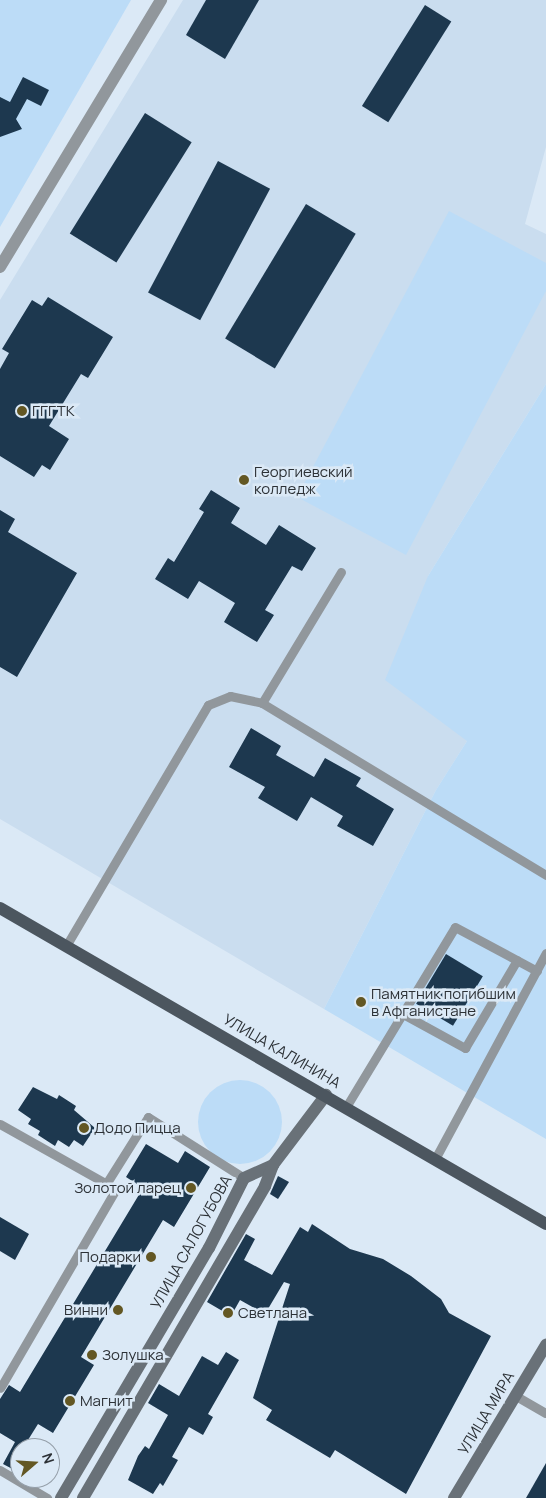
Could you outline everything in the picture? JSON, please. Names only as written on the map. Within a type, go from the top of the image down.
[{"type":"main road","name":"УЛИЦА КАЛИНИНА","points":[[0,908],[546,1224]]},
{"type":"street","points":[[0,267],[161,0]]},
{"type":"street","points":[[83,1498],[265,1186],[273,1165],[326,1095]]},
{"type":"street","name":"УЛИЦА САЛОГУБОВА","points":[[61,1498],[209,1248],[244,1178],[273,1165]]},
{"type":"street","name":"УЛИЦА МИРА","points":[[454,1498],[546,1345]]},
{"type":"lane","points":[[262,703],[341,572]]},
{"type":"lane","points":[[66,946],[208,705],[230,696],[262,703],[546,875]]},
{"type":"lane","points":[[346,1107],[455,927],[536,971]]},
{"type":"lane","points":[[435,1159],[546,953]]},
{"type":"lane","points":[[403,1014],[465,1048],[516,960]]},
{"type":"lane","points":[[106,1184],[148,1117],[244,1178]]},
{"type":"lane","points":[[0,1124],[116,1189],[0,1388]]},
{"type":"lane","points":[[516,1396],[546,1413]]},
{"type":"lane","points":[[0,1470],[47,1498]]},
{"type":"shaded area","points":[[0,0],[131,0],[0,227]]},
{"type":"shaded area","name":"Георгиевский колледж","points":[[183,0],[546,0],[546,147],[525,224],[546,234],[546,384],[428,576],[522,654],[436,790],[324,1009],[0,819],[0,300]]},
{"type":"shaded area","points":[[449,211],[546,263],[546,291],[406,555],[297,497]]},
{"type":"shaded area","points":[[546,384],[546,1139],[324,1009],[436,790],[467,741],[385,680],[428,576]]},
{"type":"shaded area","points":[[240,1080],[263,1087],[275,1099],[282,1122],[275,1145],[263,1157],[240,1164],[217,1157],[205,1145],[198,1122],[205,1099],[217,1087]]},
{"type":"building","points":[[206,0],[259,0],[225,59],[186,35]]},
{"type":"building","points":[[425,5],[451,21],[388,122],[362,106]]},
{"type":"building","points":[[23,77],[49,90],[41,106],[27,99],[16,119],[22,129],[0,137],[0,97],[10,102]]},
{"type":"building","points":[[145,113],[192,142],[116,263],[70,233]]},
{"type":"building","points":[[218,161],[270,189],[200,320],[148,293]]},
{"type":"building","points":[[306,204],[356,234],[275,368],[225,339]]},
{"type":"building","points":[[48,297],[113,337],[88,378],[81,374],[49,426],[69,439],[50,470],[42,465],[34,477],[0,456],[0,369],[9,353],[2,349],[32,300],[42,306]]},
{"type":"building","points":[[211,490],[240,508],[231,523],[266,545],[279,525],[316,548],[302,571],[292,566],[265,610],[274,615],[257,642],[224,622],[235,603],[199,581],[188,599],[155,579],[168,558],[174,562],[204,512],[199,509]]},
{"type":"building","points":[[0,510],[15,519],[8,532],[77,573],[17,677],[0,667]]},
{"type":"building","points":[[251,728],[281,746],[276,755],[314,777],[325,758],[361,778],[356,786],[394,809],[373,846],[337,826],[343,816],[311,797],[297,821],[258,798],[265,787],[229,767]]},
{"type":"building","points":[[446,954],[483,976],[453,1026],[416,1004]]},
{"type":"building","points":[[33,1087],[57,1099],[59,1095],[76,1106],[74,1110],[95,1128],[83,1146],[74,1140],[69,1147],[58,1140],[55,1146],[38,1135],[40,1131],[28,1124],[31,1119],[18,1110]]},
{"type":"building","points":[[146,1144],[178,1163],[185,1151],[210,1167],[174,1227],[163,1220],[81,1357],[94,1365],[53,1433],[38,1424],[29,1438],[10,1439],[0,1433],[0,1399],[9,1385],[20,1392],[143,1188],[126,1177]]},
{"type":"building","points":[[278,1176],[289,1182],[278,1199],[270,1194]]},
{"type":"building","points":[[0,1217],[29,1234],[15,1260],[0,1251]]},
{"type":"building","points":[[312,1224],[350,1249],[383,1259],[411,1276],[441,1299],[449,1313],[491,1336],[406,1494],[335,1450],[330,1458],[266,1420],[272,1410],[253,1398],[290,1284],[284,1282],[265,1314],[240,1300],[231,1316],[207,1302],[246,1234],[255,1239],[244,1260],[272,1275],[300,1227],[308,1232]]},
{"type":"building","points":[[226,1352],[239,1360],[208,1414],[213,1417],[203,1435],[189,1427],[172,1457],[178,1460],[163,1486],[160,1483],[153,1494],[128,1480],[138,1456],[145,1446],[149,1449],[168,1415],[148,1403],[159,1384],[179,1396],[202,1356],[218,1365]]},
{"type":"building","points":[[10,1451],[10,1468],[3,1464]]},
{"type":"building","points":[[546,1463],[546,1498],[526,1498]]},
{"type":"place","name":"ГГГТК","points":[[22,411]]},
{"type":"place","name":"Георгиевский колледж","points":[[244,480]]},
{"type":"place","name":"Памятник погибшим в Афганистане","points":[[361,1002]]},
{"type":"place","name":"Додо Пицца","points":[[84,1128]]},
{"type":"place","name":"Золотой ларец","points":[[191,1188]]},
{"type":"place","name":"Подарки","points":[[151,1257]]},
{"type":"place","name":"Винни","points":[[118,1310]]},
{"type":"place","name":"Светлана","points":[[228,1313]]},
{"type":"place","name":"Золушка","points":[[92,1355]]},
{"type":"place","name":"Магнит","points":[[70,1401]]}]
